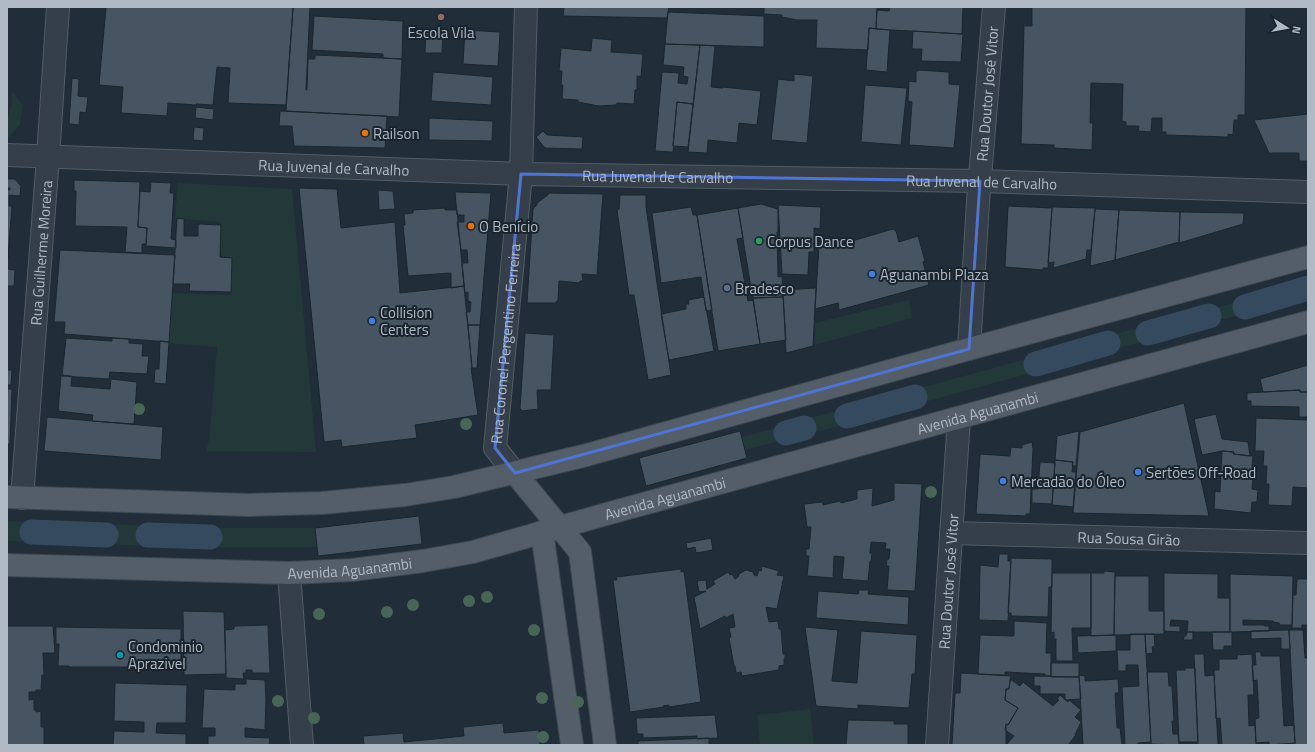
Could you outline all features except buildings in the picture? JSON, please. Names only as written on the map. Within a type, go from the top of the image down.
[{"type":"main road","points":[[14,497],[249,504],[322,503],[406,495],[454,487],[582,456],[1308,257]]},
{"type":"main road","name":"Avenida Aguanambi","points":[[7,565],[289,573],[352,570],[423,561],[474,552],[1308,322]]},
{"type":"main road","name":"Rua Coronel Pergentino Ferreira","points":[[514,473],[551,530],[580,552],[605,745]]},
{"type":"main road","points":[[551,530],[572,745]]},
{"type":"street","name":"Rua Guilherme Moreira","points":[[14,497],[48,157],[58,7]]},
{"type":"street","name":"Rua Coronel Pergentino Ferreira","points":[[514,473],[495,448],[521,174],[526,7]]},
{"type":"street","name":"Rua Doutor José Vitor","points":[[969,349],[980,181],[994,7]]},
{"type":"street","name":"Rua Juvenal de Carvalho","points":[[7,156],[521,174],[980,181],[1308,192]]},
{"type":"street","name":"Rua Doutor José Vitor","points":[[937,745],[958,418]]},
{"type":"street","name":"Rua Sousa Girão","points":[[951,533],[1308,543]]},
{"type":"street","points":[[289,573],[302,745]]},
{"type":"highlighted area","points":[[521,174],[980,181],[969,349],[515,473],[495,448]]},
{"type":"green space","points":[[12,91],[23,105],[20,125],[9,137],[7,137],[7,121],[12,102]]},
{"type":"green space","points":[[178,183],[292,189],[316,452],[206,451],[209,440],[217,347],[166,343],[170,293],[231,295],[230,257],[221,256],[220,222],[175,218]]},
{"type":"green space","points":[[909,300],[912,318],[815,345],[815,323]]},
{"type":"green space","points":[[1244,300],[1247,313],[1211,322],[1208,310]]},
{"type":"green space","points":[[1146,326],[1150,340],[1110,350],[1107,336]]},
{"type":"green space","points":[[1034,357],[1038,371],[917,404],[913,390]]},
{"type":"green space","points":[[845,409],[848,424],[806,434],[802,420]]},
{"type":"green space","points":[[784,426],[787,439],[745,450],[742,437]]},
{"type":"green space","points":[[7,521],[32,522],[32,542],[7,541]]},
{"type":"green space","points":[[107,524],[148,526],[148,546],[106,544]]},
{"type":"green space","points":[[210,528],[315,528],[317,547],[210,547]]},
{"type":"green space","points":[[810,709],[814,745],[760,745],[757,715]]},
{"type":"waterway","points":[[1245,307],[1308,288]]},
{"type":"waterway","points":[[1148,333],[1209,316]]},
{"type":"waterway","points":[[1036,364],[1108,343]]},
{"type":"waterway","points":[[847,416],[915,397]]},
{"type":"waterway","points":[[786,433],[804,428]]},
{"type":"waterway","points":[[32,532],[106,535]]},
{"type":"waterway","points":[[148,535],[210,537]]},
{"type":"place","name":"Escola Vila","points":[[441,17]]},
{"type":"place","name":"Railson","points":[[365,133]]},
{"type":"place","name":"O Benício","points":[[471,226]]},
{"type":"place","name":"Corpus Dance","points":[[759,241]]},
{"type":"place","name":"Aguanambi Plaza","points":[[872,274]]},
{"type":"place","name":"Bradesco","points":[[727,288]]},
{"type":"place","name":"Collision Centers","points":[[372,321]]},
{"type":"place","name":"Sertões Off-Road","points":[[1138,472]]},
{"type":"place","name":"Mercadão do Óleo","points":[[1003,481]]},
{"type":"place","name":"Condominio Aprazivel","points":[[120,655]]}]
